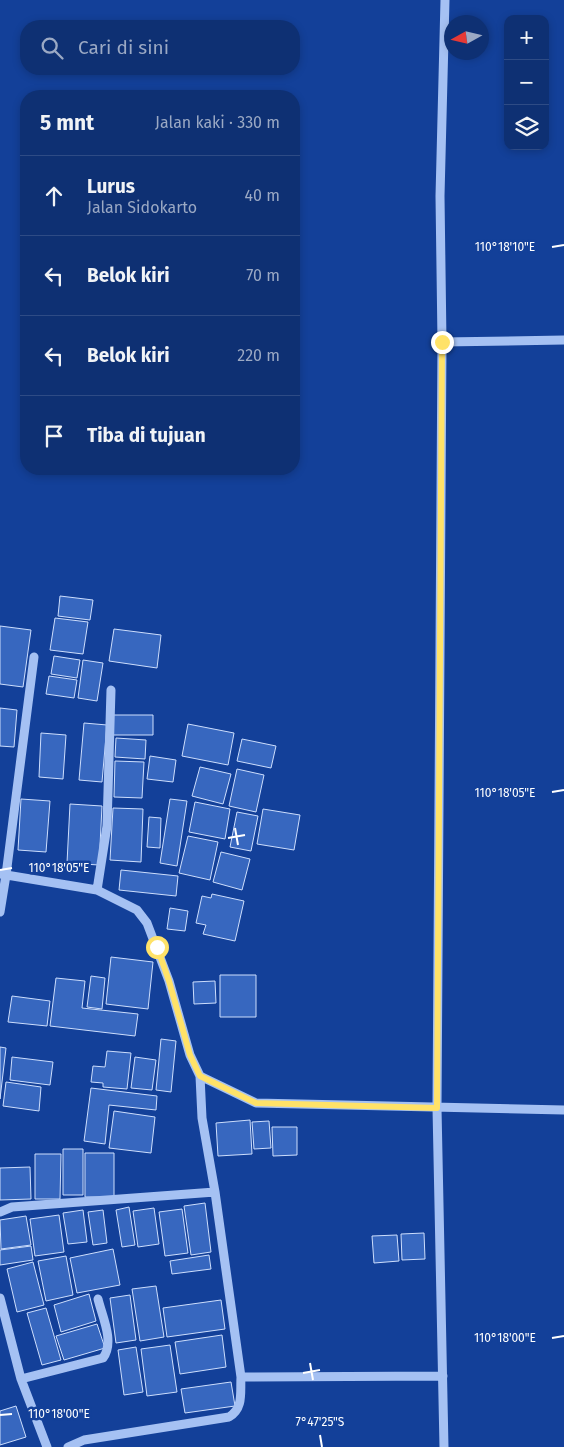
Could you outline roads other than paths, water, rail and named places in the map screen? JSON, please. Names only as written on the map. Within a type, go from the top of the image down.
[{"type":"street","points":[[444,1447],[437,1108],[442,342],[440,196],[445,0]]},
{"type":"street","points":[[442,342],[564,340]]},
{"type":"street","points":[[0,912],[3,875],[34,657]]},
{"type":"street","points":[[97,890],[107,826],[111,690]]},
{"type":"street","points":[[3,875],[97,890],[136,910],[148,923],[169,981],[190,1055],[200,1076],[202,1118],[215,1192],[241,1377],[240,1403],[236,1413],[229,1417],[84,1440],[68,1447]]},
{"type":"street","points":[[200,1076],[256,1103],[564,1110]]},
{"type":"street","points":[[0,1212],[12,1207],[215,1192]]},
{"type":"street","points":[[0,1298],[21,1379],[47,1447]]},
{"type":"street","points":[[21,1379],[103,1358],[107,1352],[108,1341],[98,1299]]},
{"type":"street","points":[[241,1377],[444,1376]]}]
